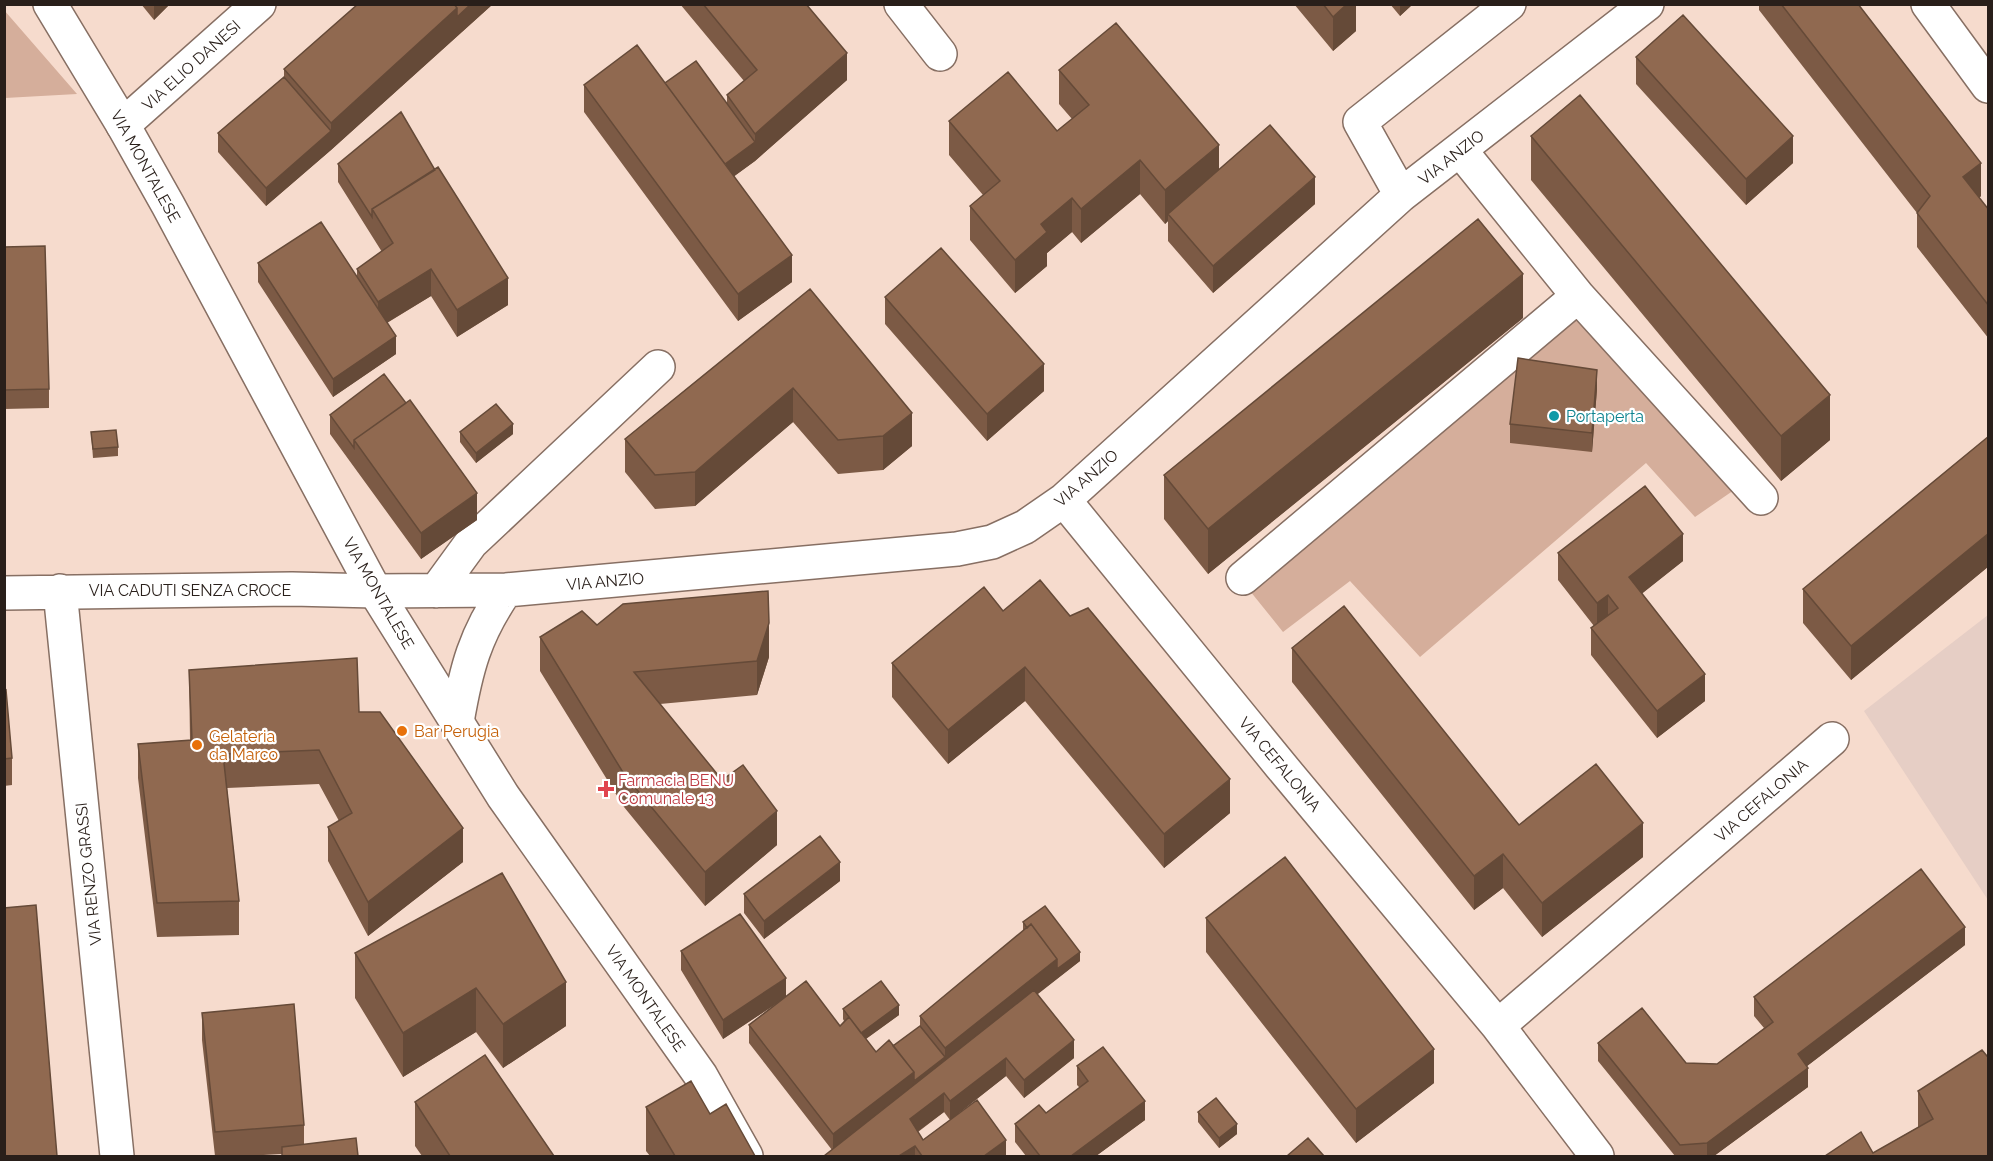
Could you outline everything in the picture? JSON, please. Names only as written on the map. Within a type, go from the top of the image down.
[{"type":"street","name":"VIA MONTALESE","points":[[50,4],[123,125],[375,591],[503,796],[701,1076],[746,1156]]},
{"type":"street","name":"VIA ELIO DANESI","points":[[123,125],[259,4]]},
{"type":"street","points":[[901,4],[940,54]]},
{"type":"street","points":[[1401,195],[1360,122],[1509,4]]},
{"type":"street","name":"VIA ANZIO","points":[[375,591],[506,590],[957,549],[992,542],[1017,531],[1064,500],[1401,195],[1647,4]]},
{"type":"street","points":[[1928,4],[1989,86]]},
{"type":"street","points":[[1460,150],[1578,296],[1761,498]]},
{"type":"street","points":[[1244,578],[1578,296]]},
{"type":"street","points":[[436,591],[471,543],[658,367]]},
{"type":"street","name":"VIA CEFALONIA","points":[[1064,500],[1281,766],[1498,1026],[1597,1156]]},
{"type":"street","name":"VIA CADUTI SENZA CROCE","points":[[4,593],[292,589],[375,591]]},
{"type":"street","points":[[458,722],[470,658],[487,621],[506,590]]},
{"type":"street","name":"VIA RENZO GRASSI","points":[[60,591],[117,1156]]},
{"type":"street","name":"VIA CEFALONIA","points":[[1498,1026],[1832,739]]},
{"type":"shaded area","points":[[4,10],[77,94],[5,98]]},
{"type":"shaded area","points":[[1575,316],[1737,488],[1695,517],[1646,463],[1420,657],[1350,581],[1283,632],[1250,591]]},
{"type":"shaded area","points":[[1988,615],[1988,900],[1864,711]]},
{"type":"building","points":[[358,4],[454,4],[457,8],[331,123],[284,69]]},
{"type":"building","points":[[454,4],[471,4],[457,17],[457,8]]},
{"type":"building","points":[[703,4],[806,4],[847,53],[755,134],[727,95],[757,70]]},
{"type":"building","points":[[1323,4],[1347,4],[1333,17]]},
{"type":"building","points":[[1781,4],[1858,4],[1981,163],[1963,177],[1989,210],[1989,306],[1917,213],[1930,196]]},
{"type":"building","points":[[1683,15],[1793,136],[1746,179],[1636,57]]},
{"type":"building","points":[[1116,23],[1219,145],[1165,190],[1140,160],[1081,209],[1072,198],[1041,224],[1047,232],[1015,260],[970,206],[1000,181],[949,121],[1008,72],[1057,131],[1089,105],[1059,70]]},
{"type":"building","points":[[637,45],[792,255],[738,294],[584,85]]},
{"type":"building","points":[[696,61],[755,142],[725,164],[665,83]]},
{"type":"building","points":[[284,77],[331,131],[266,188],[218,133]]},
{"type":"building","points":[[1580,95],[1830,395],[1781,436],[1531,136]]},
{"type":"building","points":[[401,112],[435,170],[372,209],[372,217],[338,164]]},
{"type":"building","points":[[1270,125],[1315,177],[1213,266],[1168,214]]},
{"type":"building","points":[[438,167],[508,278],[457,310],[431,269],[378,302],[357,269],[393,243],[372,209]]},
{"type":"building","points":[[1478,219],[1523,274],[1208,529],[1164,475]]},
{"type":"building","points":[[321,222],[396,336],[333,379],[258,263]]},
{"type":"building","points":[[45,246],[49,389],[4,390],[4,247]]},
{"type":"building","points":[[941,248],[1044,364],[987,414],[885,297]]},
{"type":"building","points":[[810,289],[912,413],[883,436],[838,440],[793,388],[695,472],[655,475],[625,439]]},
{"type":"building","name":"Portaperta","points":[[1518,358],[1597,370],[1592,433],[1510,424]]},
{"type":"building","points":[[384,374],[406,403],[354,440],[354,448],[330,415]]},
{"type":"building","points":[[410,400],[477,493],[421,533],[354,440]]},
{"type":"building","points":[[496,404],[513,424],[476,453],[460,432]]},
{"type":"building","points":[[116,430],[118,447],[93,449],[91,432]]},
{"type":"building","points":[[1989,436],[1989,533],[1851,646],[1803,589]]},
{"type":"building","points":[[1645,486],[1683,534],[1629,577],[1705,674],[1657,711],[1591,628],[1618,608],[1608,595],[1597,603],[1558,553]]},
{"type":"building","points":[[1040,580],[1070,616],[1088,608],[1230,779],[1164,834],[1025,667],[948,730],[892,663],[984,587],[1003,611]]},
{"type":"building","points":[[768,591],[769,623],[757,661],[634,672],[722,780],[743,765],[777,811],[705,872],[624,774],[540,637],[582,611],[597,625],[623,604]]},
{"type":"building","points":[[1344,606],[1519,825],[1596,764],[1643,823],[1542,903],[1503,854],[1474,876],[1292,648]]},
{"type":"building","points":[[357,658],[359,712],[380,712],[463,828],[368,902],[328,827],[352,813],[319,750],[223,754],[239,901],[157,903],[138,744],[192,740],[189,670]]},
{"type":"building","points":[[6,690],[12,758],[4,759],[4,691]]},
{"type":"building","points":[[820,836],[840,862],[764,921],[744,894]]},
{"type":"building","points":[[1285,857],[1434,1049],[1356,1109],[1206,918]]},
{"type":"building","points":[[1921,869],[1965,927],[1798,1054],[1808,1068],[1707,1143],[1680,1145],[1598,1043],[1642,1008],[1686,1063],[1717,1064],[1773,1022],[1754,997]]},
{"type":"building","points":[[502,873],[566,982],[503,1024],[476,988],[403,1033],[355,953]]},
{"type":"building","points":[[36,905],[57,1156],[4,1156],[4,908]]},
{"type":"building","points":[[1045,906],[1080,952],[1057,969],[1057,959],[1031,924],[1027,928],[1023,922]]},
{"type":"building","points":[[740,914],[786,978],[723,1020],[681,951]]},
{"type":"building","points":[[1031,924],[1057,959],[945,1048],[920,1016]]},
{"type":"building","points":[[806,981],[840,1026],[849,1017],[876,1052],[889,1040],[914,1072],[833,1134],[749,1025]]},
{"type":"building","points":[[881,981],[899,1005],[861,1033],[843,1009]]},
{"type":"building","points":[[1034,990],[1074,1040],[1024,1080],[1006,1058],[950,1101],[944,1093],[910,1119],[923,1140],[977,1100],[1006,1140],[984,1156],[922,1156],[915,1146],[899,1156],[824,1156]]},
{"type":"building","points":[[294,1004],[304,1125],[215,1132],[202,1013]]},
{"type":"building","points":[[920,1026],[945,1057],[914,1081],[914,1072],[893,1046]]},
{"type":"building","points":[[1103,1047],[1145,1101],[1071,1156],[1040,1156],[1015,1124],[1039,1105],[1046,1113],[1088,1081],[1077,1066]]},
{"type":"building","points":[[1982,1050],[1987,1056],[1989,1055],[1989,1156],[1825,1156],[1861,1132],[1873,1153],[1933,1119],[1918,1091]]},
{"type":"building","points":[[485,1055],[554,1156],[450,1156],[415,1102]]},
{"type":"building","points":[[691,1081],[710,1114],[726,1104],[755,1156],[675,1156],[646,1107]]},
{"type":"building","points":[[1216,1098],[1237,1124],[1219,1138],[1198,1112]]},
{"type":"building","points":[[356,1138],[358,1156],[282,1156],[282,1147]]},
{"type":"building","points":[[1308,1138],[1324,1156],[1287,1156]]},
{"type":"place","name":"Portaperta","points":[[1554,416]]},
{"type":"place","name":"Bar Perugia","points":[[402,731]]},
{"type":"place","name":"Gelateria da Marco","points":[[197,745]]},
{"type":"place","name":"Farmacia BENU Comunale 13","points":[[606,789]]}]
